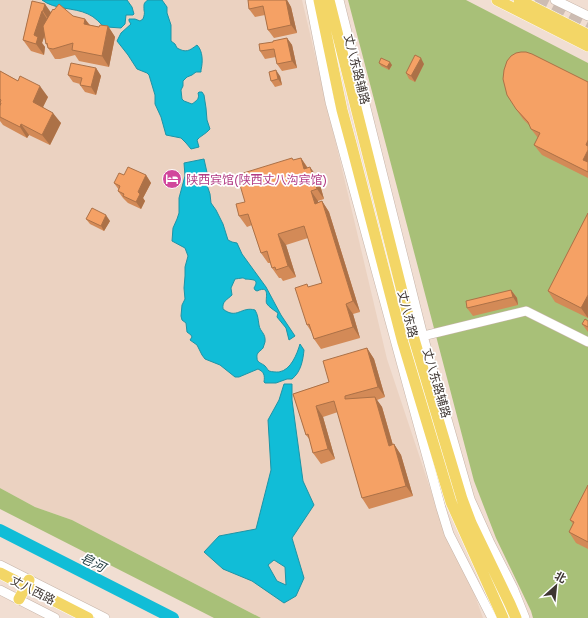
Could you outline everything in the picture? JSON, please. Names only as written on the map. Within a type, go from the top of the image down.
[{"type":"main road","name":"丈八东路","points":[[319,0],[342,110],[403,343],[450,502],[503,618]]},
{"type":"main road","name":"丈八东路","points":[[329,0],[462,499],[471,523],[516,618]]},
{"type":"main road","points":[[497,0],[588,46]]},
{"type":"main road","points":[[518,0],[588,35]]},
{"type":"main road","name":"丈八西路","points":[[0,573],[73,618]]},
{"type":"main road","name":"丈八西路","points":[[0,581],[24,589],[88,618]]},
{"type":"street","points":[[310,0],[330,102],[441,508],[450,534],[492,618]]},
{"type":"street","name":"丈八东路辅路","points":[[339,0],[419,338],[470,499],[490,543],[514,588],[525,618]]},
{"type":"street","points":[[555,0],[588,16]]},
{"type":"street","points":[[403,343],[526,311],[588,342]]},
{"type":"street","points":[[0,565],[56,618]]},
{"type":"street","points":[[0,590],[24,589],[105,618]]},
{"type":"shaded area","name":"陕西宾馆(陕西丈八沟宾馆)","points":[[0,0],[302,0],[387,359],[436,506],[472,587],[483,618],[261,618],[72,520],[35,507],[0,488]]},
{"type":"green space","points":[[348,0],[466,0],[588,63],[588,618],[533,618],[496,538],[474,481]]},
{"type":"green space","points":[[0,488],[35,507],[72,520],[261,618],[214,618],[0,509]]},
{"type":"water","points":[[42,0],[127,0],[132,7],[134,14],[126,15],[125,24],[121,28],[105,28],[95,18],[88,14],[58,7]]},
{"type":"water","points":[[148,0],[162,0],[167,7],[167,13],[171,25],[171,41],[177,48],[187,51],[197,45],[199,47],[202,60],[201,72],[196,72],[187,77],[183,81],[181,90],[182,99],[192,104],[198,98],[199,92],[202,92],[204,95],[207,120],[210,129],[197,140],[199,147],[191,149],[181,138],[166,135],[161,117],[155,104],[155,95],[149,75],[137,69],[117,41],[121,33],[131,24],[129,19],[140,21],[143,19],[144,4]]},
{"type":"water","points":[[204,159],[211,203],[223,224],[228,240],[237,243],[242,254],[266,287],[281,315],[295,336],[289,340],[286,328],[277,317],[278,313],[266,302],[266,291],[262,289],[257,291],[255,290],[254,288],[256,283],[254,280],[243,278],[235,279],[231,288],[232,295],[224,302],[223,309],[232,313],[250,309],[255,310],[265,339],[263,348],[257,354],[257,360],[269,371],[279,372],[287,368],[295,357],[300,344],[304,350],[302,362],[298,373],[292,379],[287,379],[276,383],[265,383],[264,374],[258,369],[239,377],[235,377],[220,365],[205,359],[197,345],[190,340],[192,337],[187,332],[186,323],[182,320],[182,305],[185,299],[185,267],[188,256],[185,248],[172,241],[173,228],[179,213],[179,198],[185,176],[184,163]]},
{"type":"water","points":[[284,384],[292,384],[292,400],[303,481],[314,505],[292,538],[304,578],[296,596],[284,603],[252,581],[223,569],[204,552],[219,536],[256,529],[271,470],[268,420],[279,400]],"holes":[[[274,560],[285,567],[286,585],[277,581],[268,565]]]},
{"type":"building","points":[[248,0],[286,0],[291,25],[268,30],[263,6],[249,9]]},
{"type":"building","points":[[32,1],[45,4],[34,35],[38,37],[36,44],[23,40]]},
{"type":"building","points":[[59,4],[73,16],[85,19],[84,24],[99,27],[100,25],[108,26],[102,56],[72,50],[73,43],[53,49],[48,48],[43,26],[53,9],[54,10]]},
{"type":"building","points":[[287,38],[292,61],[277,64],[274,49],[260,51],[259,44]]},
{"type":"building","points":[[521,52],[532,54],[588,82],[588,140],[586,145],[588,146],[588,150],[583,160],[588,162],[588,172],[534,145],[540,133],[531,129],[528,122],[516,109],[507,95],[503,79],[507,61],[511,56]]},
{"type":"building","points":[[415,55],[421,58],[411,76],[406,73]]},
{"type":"building","points":[[381,58],[390,62],[387,67],[379,63]]},
{"type":"building","points":[[71,63],[96,68],[91,87],[80,85],[82,78],[68,75]]},
{"type":"building","points":[[276,70],[278,79],[271,81],[269,72]]},
{"type":"building","points":[[0,71],[18,81],[20,76],[40,86],[33,102],[53,113],[42,135],[21,124],[20,127],[0,117]]},
{"type":"building","points":[[292,158],[293,160],[301,158],[304,169],[310,167],[317,189],[311,191],[315,204],[322,201],[353,301],[346,304],[353,327],[314,339],[309,324],[307,325],[295,288],[307,284],[308,287],[322,283],[304,226],[278,234],[288,266],[276,270],[275,267],[272,268],[267,251],[261,253],[248,214],[239,216],[236,204],[245,202],[237,175]]},
{"type":"building","points":[[128,167],[146,175],[138,192],[140,194],[136,202],[123,196],[124,194],[118,191],[120,186],[114,183],[119,173],[124,175]]},
{"type":"building","points":[[92,208],[106,215],[101,226],[86,219]]},
{"type":"building","points":[[588,213],[588,295],[581,308],[548,291]]},
{"type":"building","points":[[511,290],[513,297],[467,308],[466,301]]},
{"type":"building","points":[[585,319],[588,321],[588,327],[582,324]]},
{"type":"building","points":[[367,348],[378,387],[345,396],[345,399],[375,397],[389,446],[394,444],[406,486],[362,498],[334,401],[316,406],[328,449],[313,453],[308,434],[306,435],[293,394],[329,382],[323,361]]},
{"type":"building","points":[[588,485],[588,542],[569,532],[574,522],[570,520]]},
{"type":"waterway","name":"皂河","points":[[0,530],[173,618]]},
{"type":"tunnel","points":[[535,0],[588,27]]},
{"type":"place","name":"陕西宾馆(陕西丈八沟宾馆)","points":[[172,179]]}]
